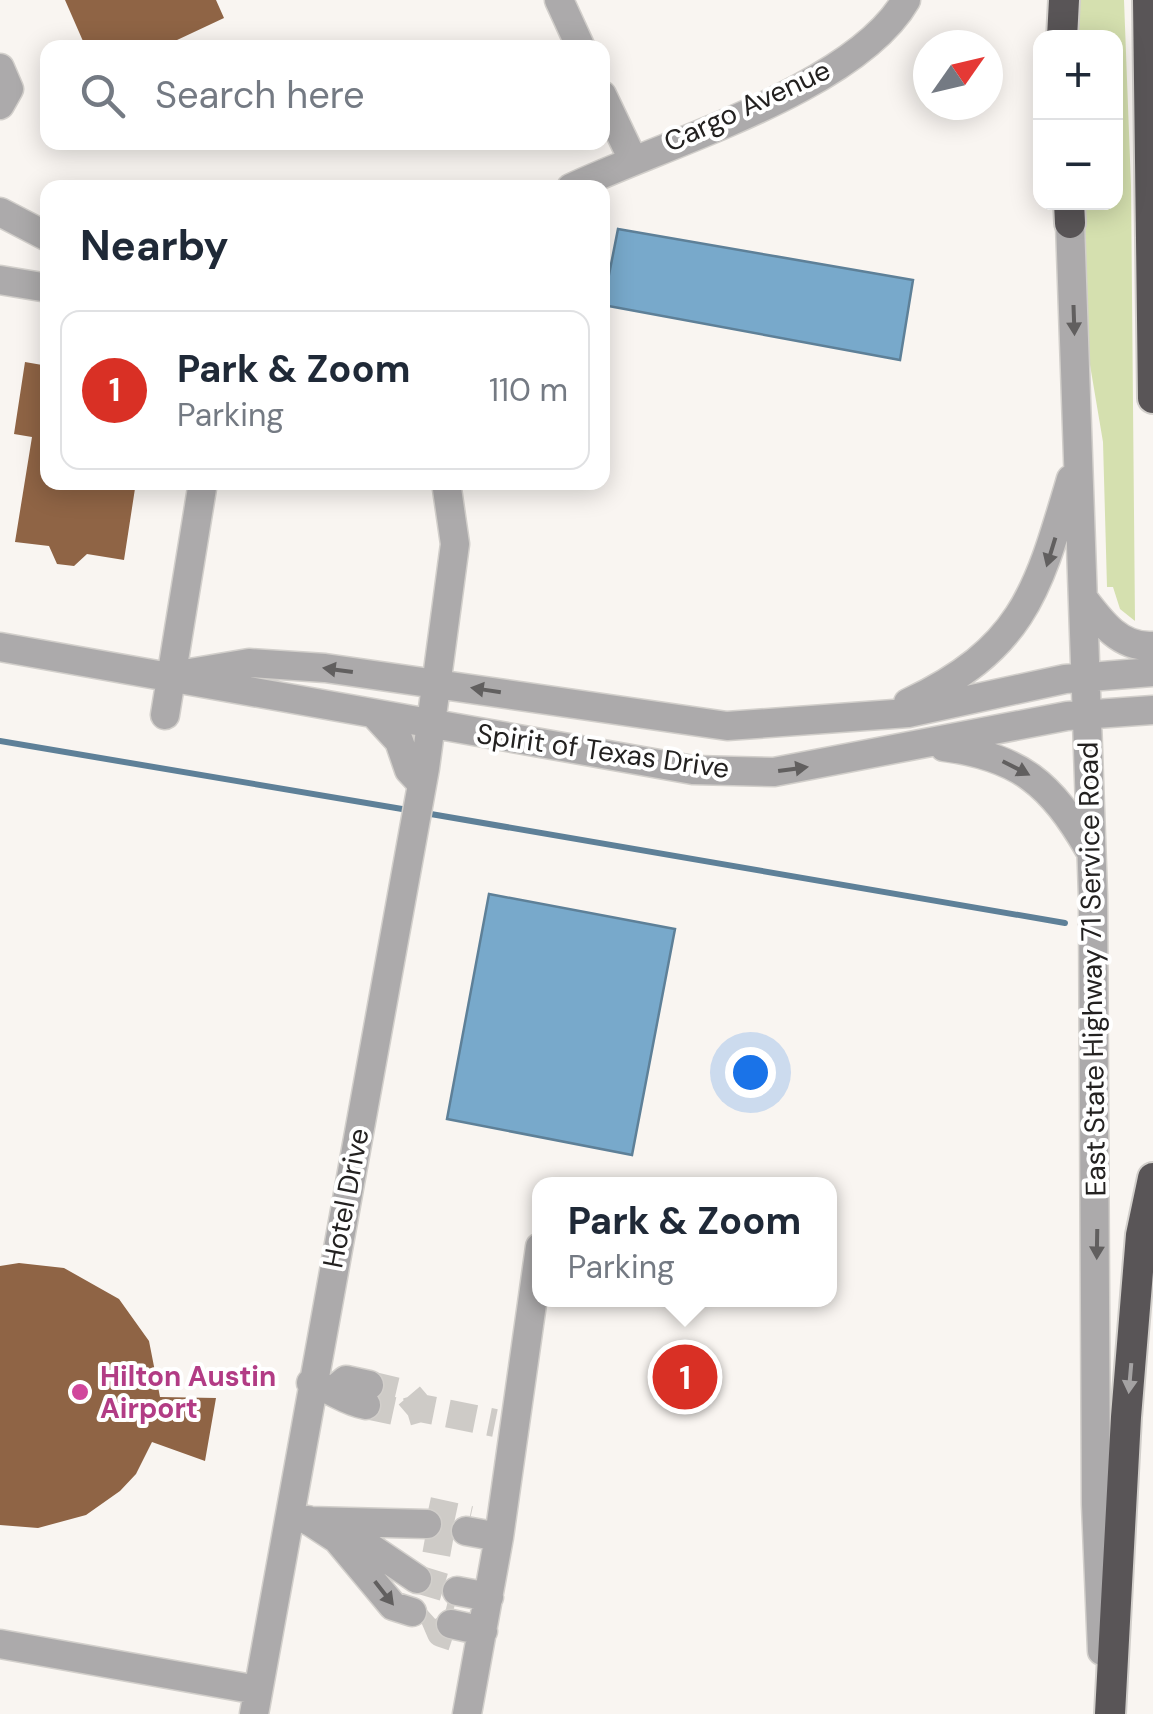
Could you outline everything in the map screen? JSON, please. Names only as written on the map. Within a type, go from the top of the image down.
[{"type":"highway","points":[[1062,30],[1064,0]]},
{"type":"highway","points":[[1148,0],[1153,398]]},
{"type":"highway","points":[[1110,1714],[1126,1417],[1141,1235],[1153,1178]]},
{"type":"street","points":[[559,0],[577,40]]},
{"type":"street","name":"Cargo Avenue","points":[[587,180],[764,104],[832,70],[868,43],[906,0]]},
{"type":"street","points":[[0,68],[9,89],[0,105]]},
{"type":"street","points":[[610,111],[632,158]]},
{"type":"street","points":[[0,212],[40,233]]},
{"type":"street","name":"East State Highway 71 Service Road","points":[[1070,213],[1092,855],[1096,1504],[1102,1670],[1110,1714]]},
{"type":"street","points":[[0,280],[40,287]]},
{"type":"street","points":[[889,712],[971,668],[1010,630],[1047,566],[1079,459]]},
{"type":"street","points":[[165,714],[201,490]]},
{"type":"street","name":"Hotel Drive","points":[[255,1702],[323,1386],[418,802],[454,544],[447,490]]},
{"type":"street","points":[[1083,598],[1114,634],[1128,643],[1153,646]]},
{"type":"street","name":"Spirit of Texas Drive","points":[[0,647],[376,717],[692,770],[774,772],[1087,713],[1153,710]]},
{"type":"street","name":"Spirit of Texas Drive","points":[[172,676],[249,663],[435,682],[726,726],[961,704],[1086,678],[1153,672]]},
{"type":"street","points":[[597,754],[604,710]]},
{"type":"street","points":[[376,717],[399,741],[418,802]]},
{"type":"street","points":[[658,764],[668,720]]},
{"type":"street","points":[[418,802],[446,754],[470,740],[488,736]]},
{"type":"street","points":[[923,744],[981,754],[1027,772],[1068,812],[1092,855]]},
{"type":"street","points":[[467,1714],[477,1534],[505,1425],[532,1288]]},
{"type":"street","points":[[323,1386],[343,1401],[368,1395]]},
{"type":"street","points":[[297,1519],[418,1524],[406,1546],[410,1575],[368,1546],[347,1537],[336,1539]]},
{"type":"street","points":[[297,1519],[336,1539],[393,1606],[412,1612]]},
{"type":"street","points":[[0,1644],[255,1702]]},
{"type":"green space","points":[[1072,0],[1124,0],[1131,186],[1135,621],[1120,609],[1113,587],[1107,587],[1103,442],[1089,359],[1082,210],[1123,210],[1123,30],[1072,30]]},
{"type":"water","points":[[618,229],[913,280],[900,360],[610,306],[610,270]]},
{"type":"water","points":[[489,894],[675,929],[632,1155],[447,1119]]},
{"type":"building","points":[[65,0],[216,0],[224,18],[177,40],[82,40]]},
{"type":"building","points":[[25,362],[40,365],[40,490],[135,490],[124,560],[87,554],[74,566],[57,564],[49,546],[15,542],[32,437],[14,434]]},
{"type":"building","name":"Hilton Austin Airport","points":[[19,1263],[64,1268],[119,1299],[149,1341],[160,1397],[216,1398],[205,1461],[152,1442],[136,1474],[120,1491],[86,1515],[38,1528],[0,1525],[0,1266]]},
{"type":"waterway","points":[[0,741],[408,810]]},
{"type":"waterway","points":[[425,813],[1065,923]]},
{"type":"tunnel","points":[[369,1385],[408,1394],[420,1408]]},
{"type":"tunnel","points":[[366,1405],[403,1413],[420,1408],[495,1423]]},
{"type":"tunnel","points":[[428,1511],[470,1520]]},
{"type":"tunnel","points":[[425,1538],[464,1545]]},
{"type":"tunnel","points":[[417,1579],[457,1591]]},
{"type":"tunnel","points":[[453,1612],[445,1610],[435,1619],[441,1633],[453,1637]]},
{"type":"place","name":"Park & Zoom","points":[[685,1377]]},
{"type":"place","name":"Hilton Austin Airport","points":[[80,1392]]}]
